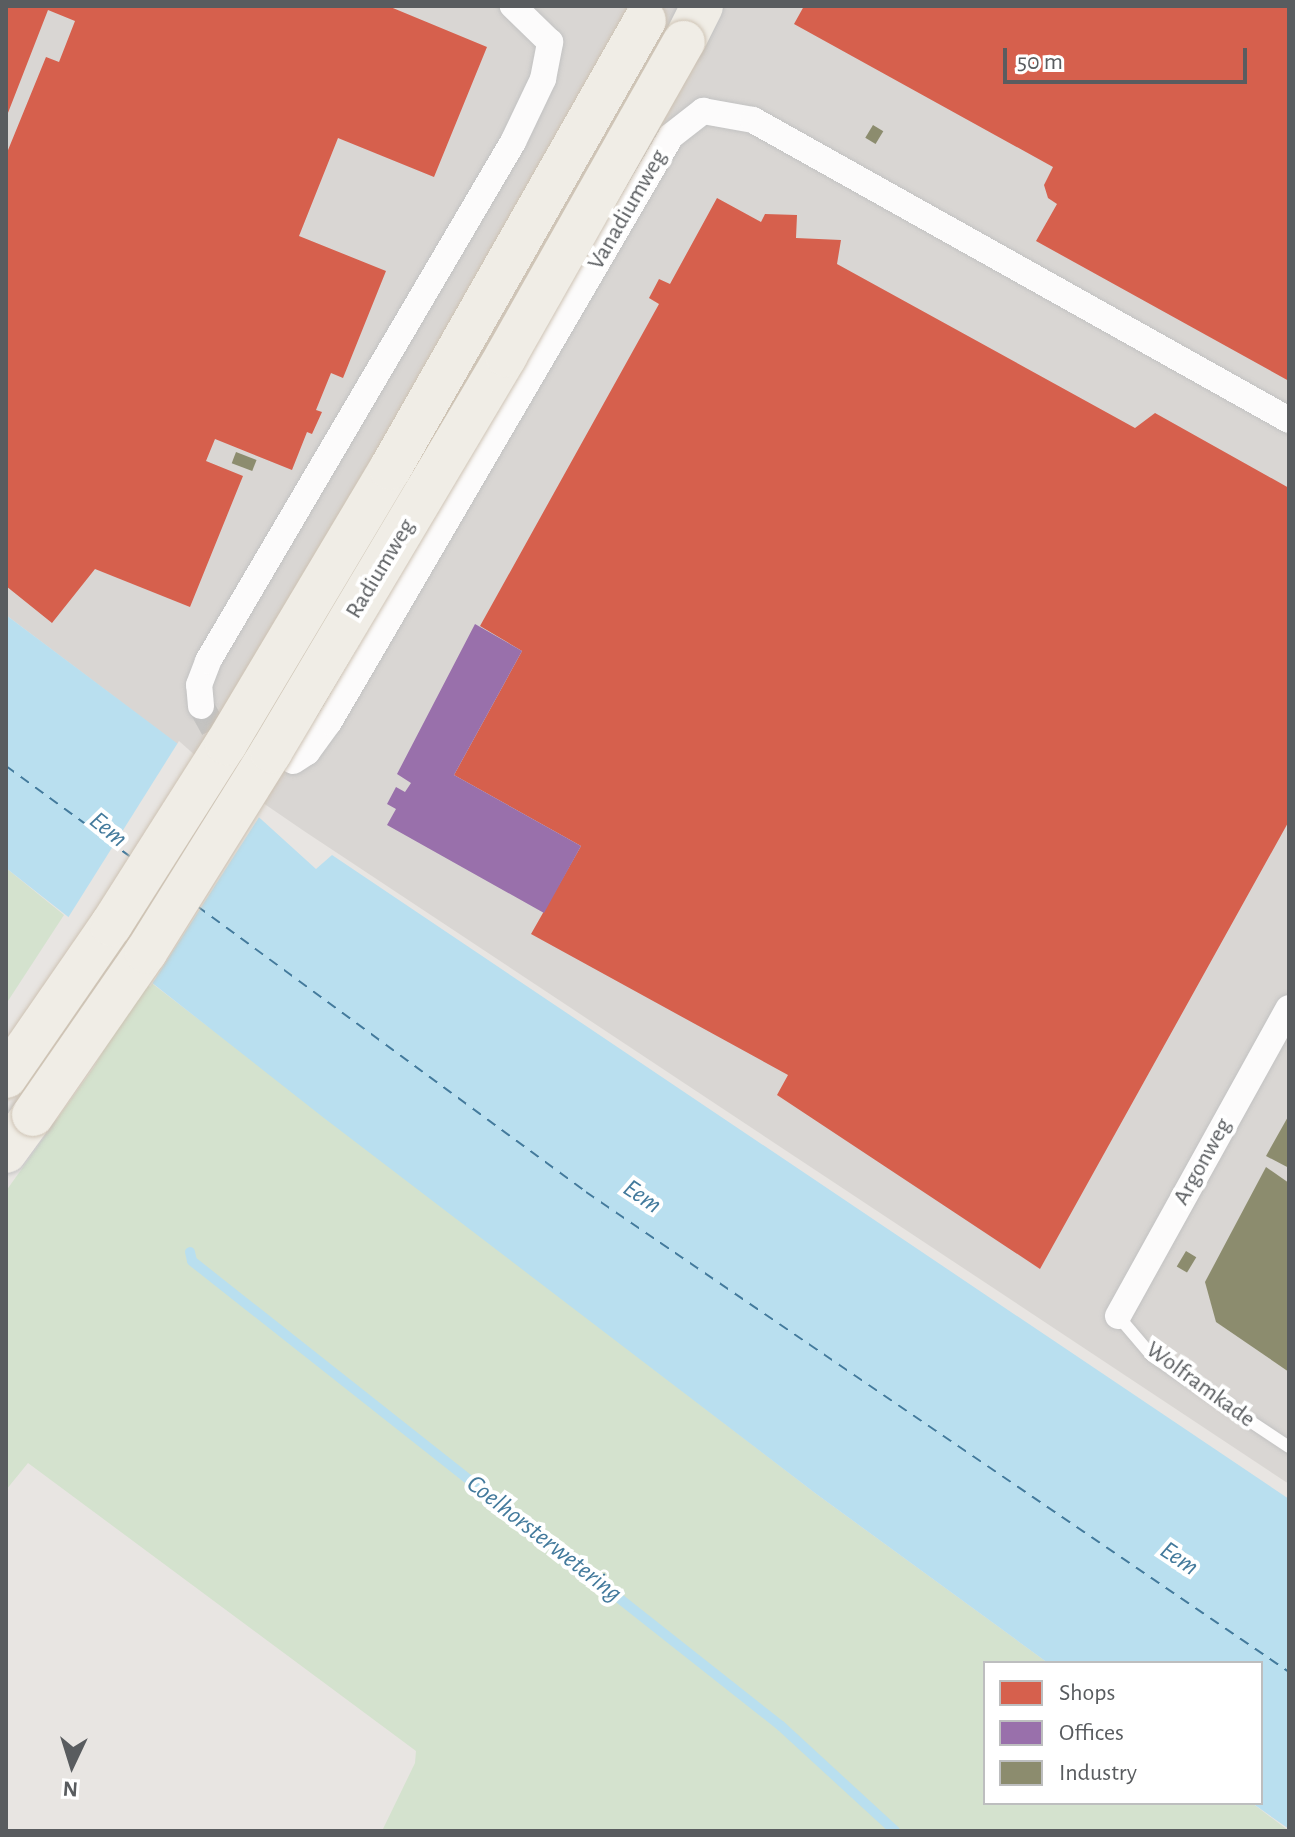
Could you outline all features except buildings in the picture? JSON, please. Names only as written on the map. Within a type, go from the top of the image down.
[{"type":"main road","name":"Radiumweg","points":[[6,1077],[111,925],[226,744],[390,469],[649,13]]},
{"type":"main road","name":"Radiumweg","points":[[6,1152],[146,952],[271,752],[506,356],[693,24]]},
{"type":"street","points":[[201,706],[199,685],[208,661],[513,142],[543,79],[550,42],[513,6]]},
{"type":"street","name":"Vanadiumweg","points":[[293,761],[307,752],[329,722],[671,136],[703,111],[753,120],[1289,420]]},
{"type":"street","name":"Argonweg","points":[[1118,1316],[1289,1008]]},
{"type":"lane","name":"Wolframkade","points":[[1118,1316],[1152,1356],[1289,1447]]},
{"type":"shaded area","points":[[6,6],[1289,6],[1289,1484],[304,831],[177,744],[6,615]]},
{"type":"green space","points":[[6,868],[64,915],[6,1004]]},
{"type":"green space","points":[[145,978],[815,1493],[1045,1661],[983,1661],[983,1805],[1255,1805],[1289,1831],[382,1831],[415,1763],[416,1751],[28,1463],[6,1490],[6,1191],[94,1067]]},
{"type":"water","name":"Eem","points":[[6,615],[178,744],[316,869],[332,855],[1289,1499],[1289,1829],[1255,1805],[1263,1805],[1263,1661],[1045,1661],[815,1493],[324,1118],[6,868]]},
{"type":"pier","points":[[179,741],[261,814],[150,987],[66,921]]},
{"type":"waterway","name":"Coelhorsterwetering","points":[[190,1252],[192,1261],[781,1726],[895,1831]]},
{"type":"ferry route","points":[[6,766],[131,857]]},
{"type":"ferry route","points":[[197,906],[586,1192],[1289,1672]]},
{"type":"tunnel","points":[[201,706],[214,729],[241,747]]}]
